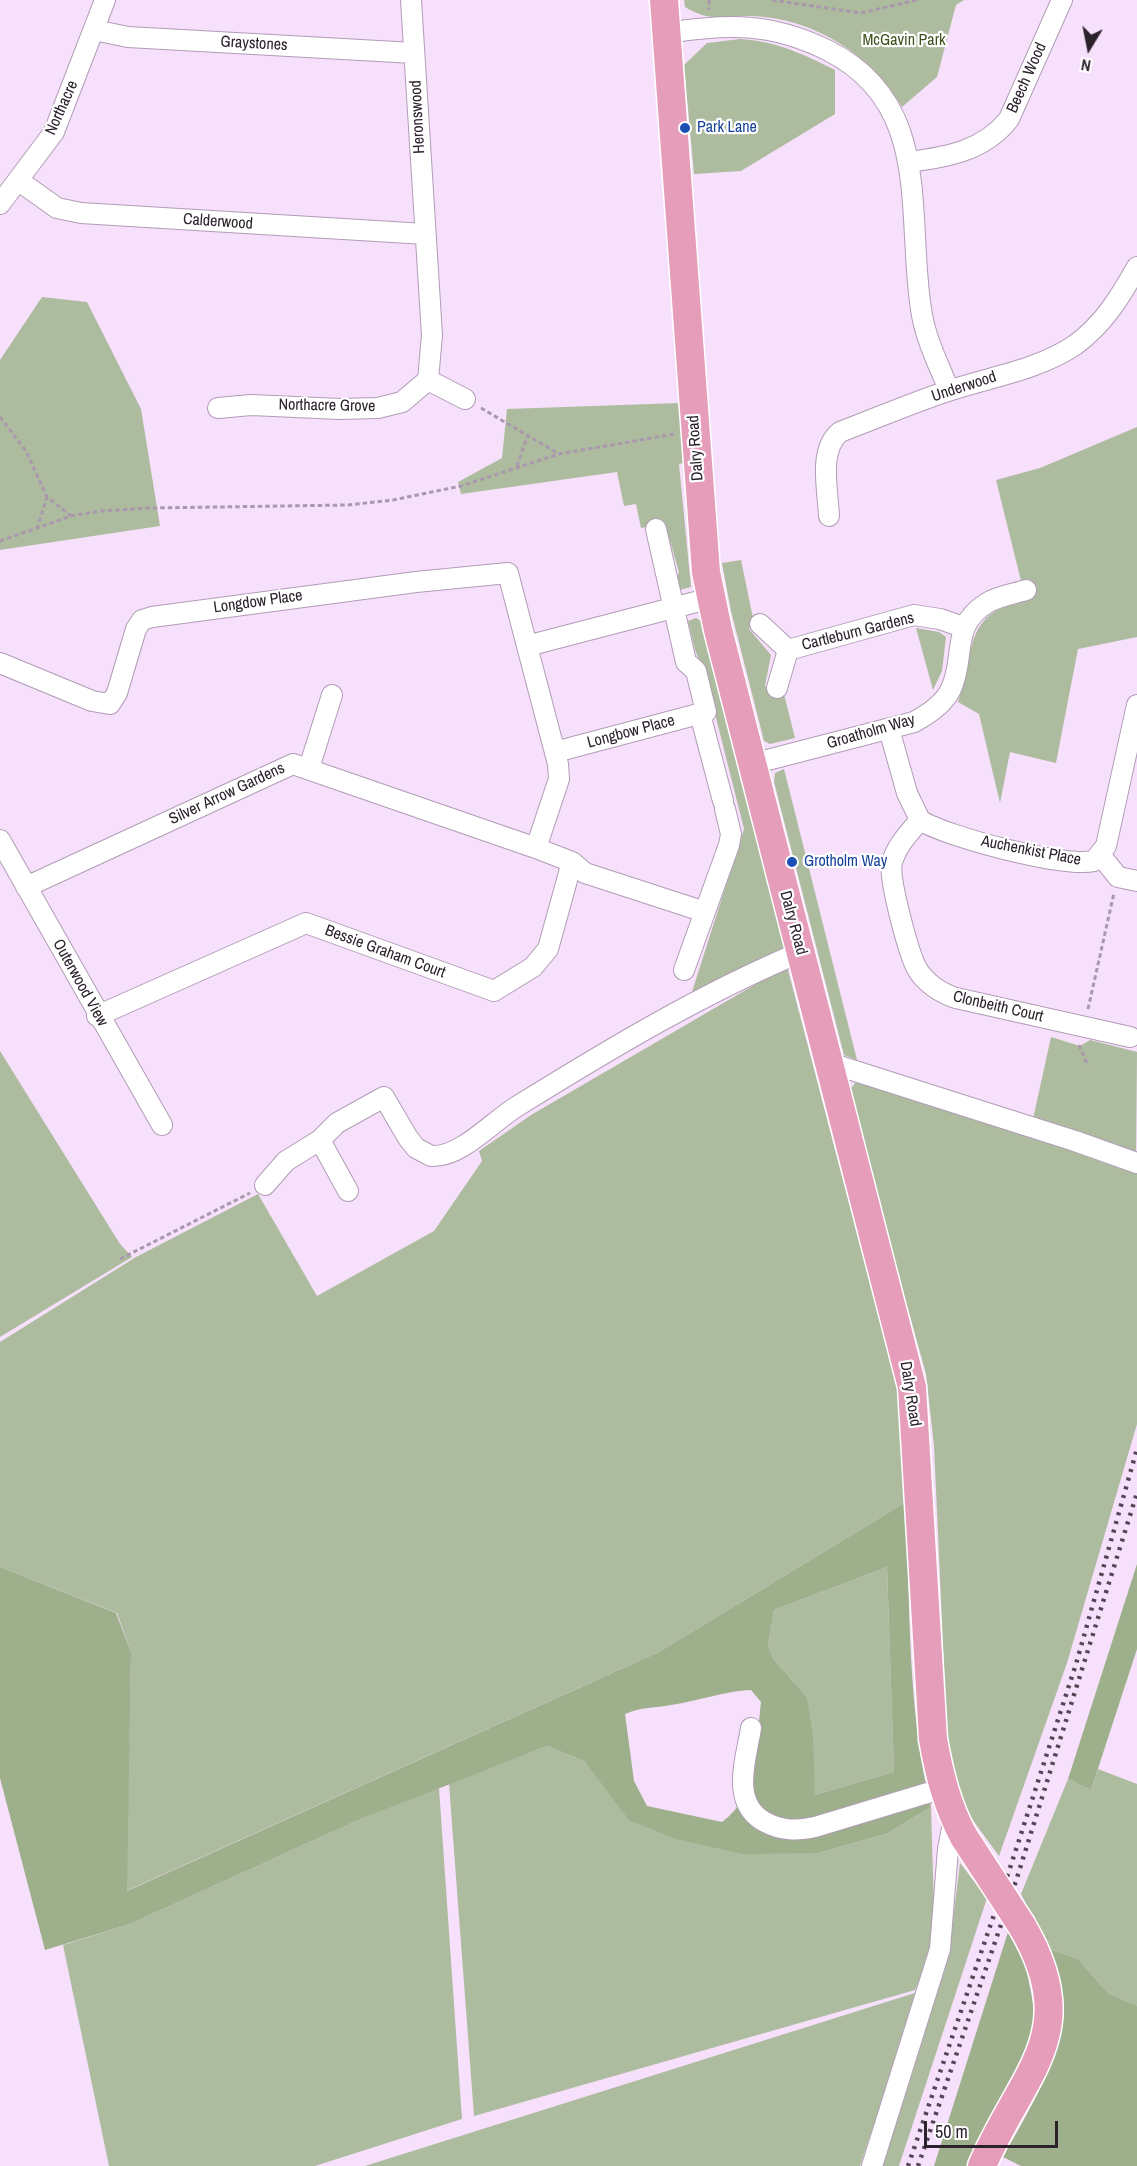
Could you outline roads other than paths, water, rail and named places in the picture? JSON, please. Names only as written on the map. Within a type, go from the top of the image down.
[{"type":"highway","name":"Dalry Road","points":[[664,0],[702,532],[711,598],[912,1387],[918,1455],[933,1739],[944,1788],[959,1827],[1022,1926],[1042,1965],[1048,1989],[1047,2029],[1032,2075],[982,2166]]},
{"type":"street","name":"Northacre","points":[[0,204],[54,132],[105,0]]},
{"type":"street","name":"Heronswood","points":[[411,0],[425,234]]},
{"type":"street","name":"Beech Wood","points":[[909,162],[970,149],[1000,130],[1009,118],[1062,0]]},
{"type":"street","points":[[667,33],[747,27],[769,28],[804,39],[836,55],[865,74],[887,99],[901,133],[909,162],[921,308],[930,346],[949,390]]},
{"type":"street","name":"Graystones","points":[[94,30],[128,37],[414,53]]},
{"type":"street","name":"Calderwood","points":[[19,181],[57,208],[81,213],[425,234]]},
{"type":"street","points":[[425,234],[432,335],[428,380],[465,399]]},
{"type":"street","name":"Underwood","points":[[829,516],[827,457],[833,438],[840,432],[949,390],[1047,360],[1073,346],[1104,320],[1118,301],[1137,267]]},
{"type":"street","name":"Northacre Grove","points":[[218,408],[251,405],[331,409],[378,408],[402,402],[428,380]]},
{"type":"street","points":[[656,529],[686,662],[696,671],[703,713],[731,834],[684,970]]},
{"type":"street","name":"Longdow Place","points":[[0,663],[92,701],[110,704],[117,693],[136,629],[142,620],[152,616],[416,582],[508,573],[527,646]]},
{"type":"street","points":[[963,627],[987,603],[1026,590]]},
{"type":"street","points":[[536,848],[559,779],[555,752],[527,646],[674,610],[711,598]]},
{"type":"street","name":"Cartleburn Gardens","points":[[788,650],[914,615],[940,619],[963,627]]},
{"type":"street","name":"Cartleburn Gardens","points":[[760,624],[788,650]]},
{"type":"street","name":"Groatholm Way","points":[[752,764],[889,729],[914,722],[925,716],[950,690],[963,627]]},
{"type":"street","name":"Cartleburn Gardens","points":[[777,688],[788,650]]},
{"type":"street","points":[[309,768],[332,695]]},
{"type":"street","name":"Auchenkist Place","points":[[920,820],[941,831],[1078,863],[1094,861],[1101,856],[1106,846],[1133,747],[1137,705]]},
{"type":"street","name":"Longbow Place","points":[[555,752],[703,713]]},
{"type":"street","points":[[889,729],[907,793],[920,820]]},
{"type":"street","name":"Silver Arrow Gardens","points":[[26,887],[293,764],[536,848],[572,862],[585,873],[705,912]]},
{"type":"street","name":"Clonbeith Court","points":[[920,820],[903,838],[897,851],[891,879],[912,956],[924,977],[936,988],[956,998],[1130,1037]]},
{"type":"street","name":"Outerwood View","points":[[0,840],[97,1016],[162,1125]]},
{"type":"street","points":[[1101,856],[1127,878]]},
{"type":"street","name":"Bessie Graham Court","points":[[97,1016],[306,923],[494,991],[533,968],[548,949],[572,862]]},
{"type":"street","points":[[265,1185],[286,1161],[320,1140],[337,1123],[384,1097],[416,1148],[431,1156],[456,1152],[497,1118],[661,1021],[752,973],[801,952]]},
{"type":"street","points":[[830,1063],[1137,1163]]},
{"type":"street","points":[[320,1140],[348,1191]]},
{"type":"street","points":[[751,1728],[742,1786],[744,1802],[754,1816],[782,1829],[800,1830],[815,1827],[944,1788]]},
{"type":"street","points":[[872,2166],[940,1949],[948,1849],[959,1827]]},
{"type":"railway","points":[[908,2166],[1010,1868],[1076,1664],[1137,1449]]},
{"type":"railway","points":[[918,2166],[1016,1881],[1137,1493]]},
{"type":"place","name":"Park Lane","points":[[685,128]]},
{"type":"place","name":"Grotholm Way","points":[[792,862]]},
{"type":"park label","name":"McGavin Park","points":[[904,41]]}]
